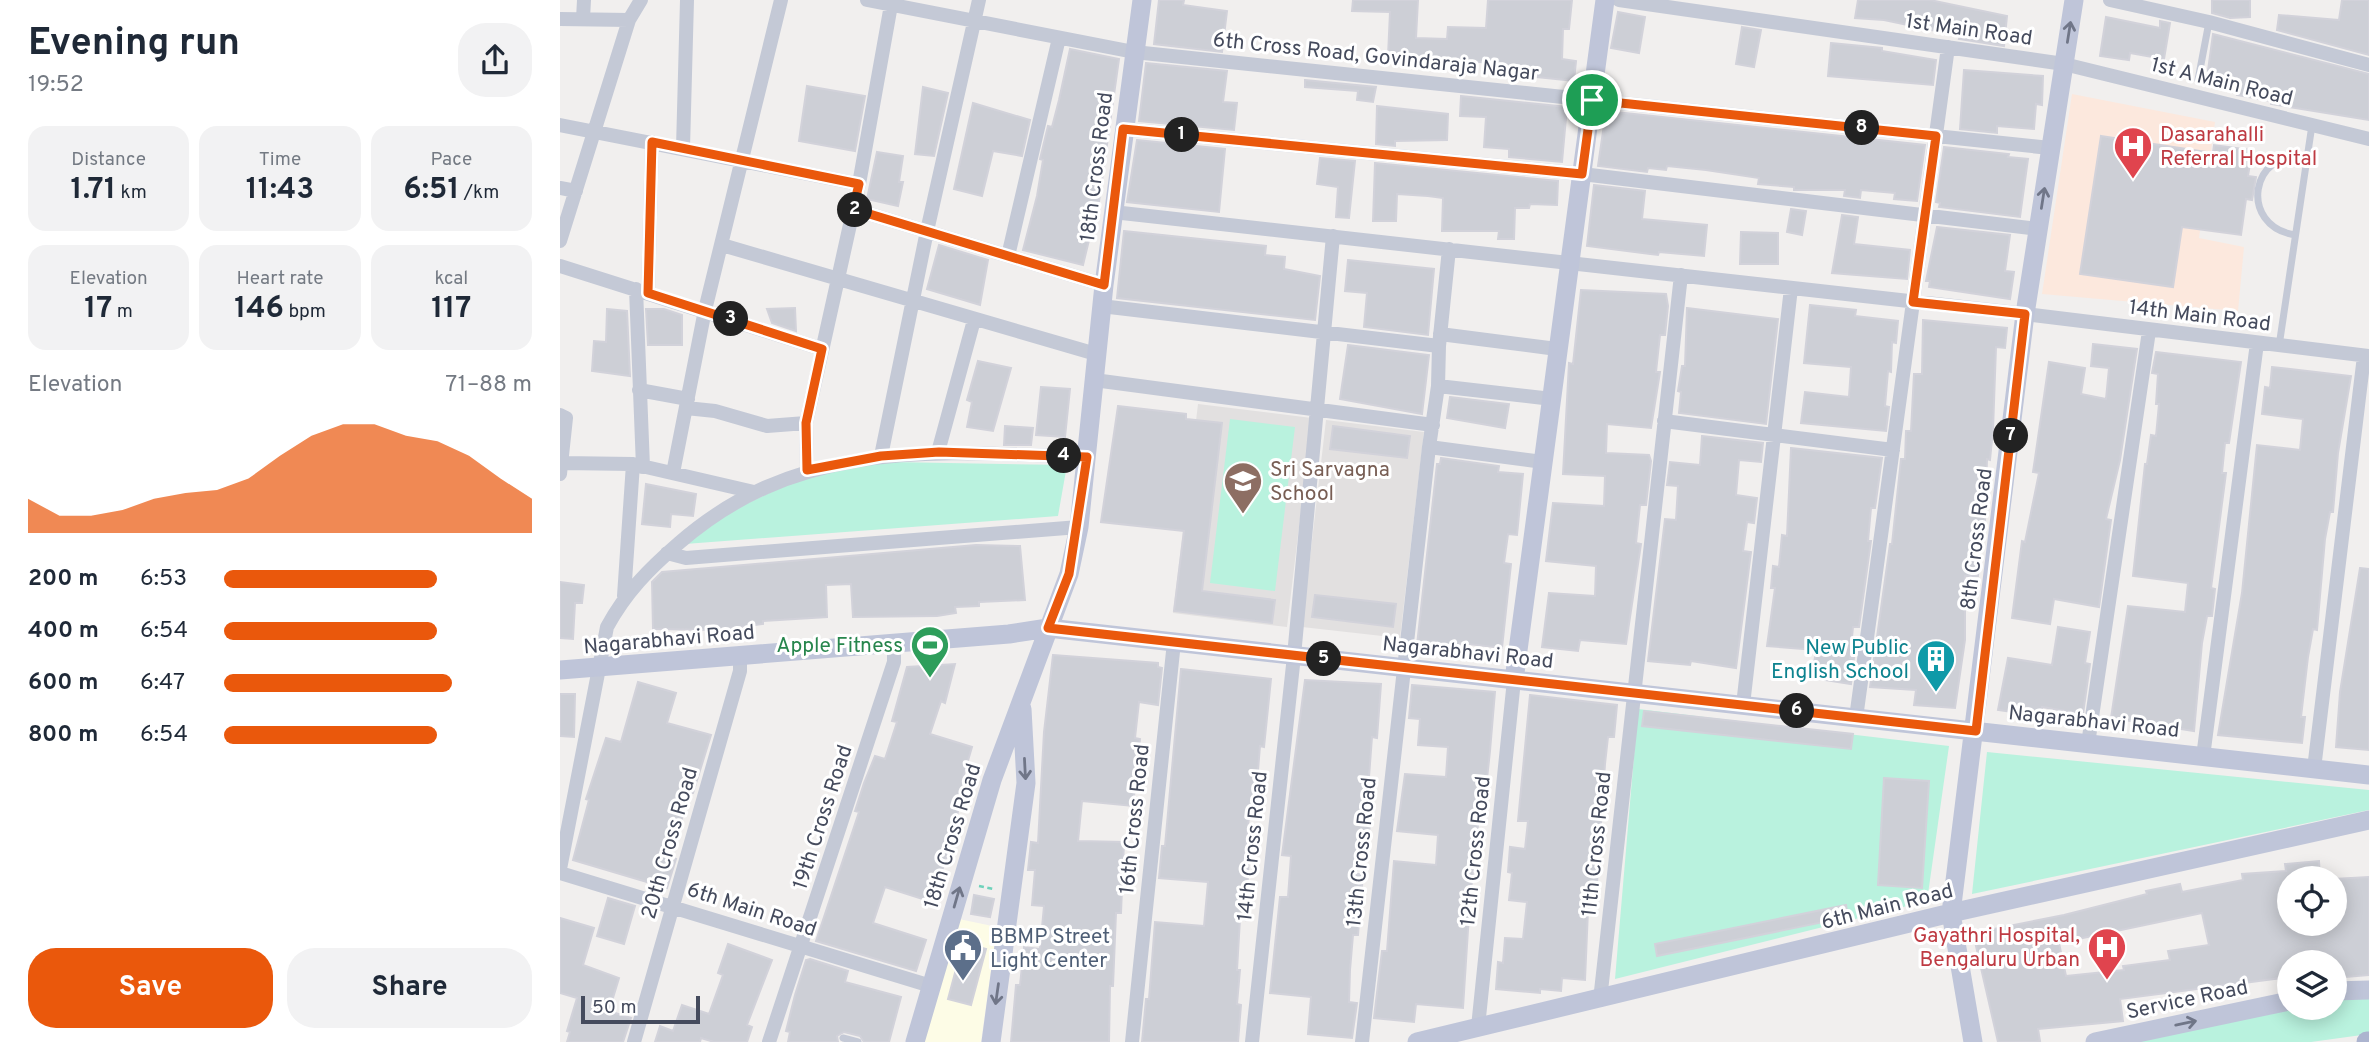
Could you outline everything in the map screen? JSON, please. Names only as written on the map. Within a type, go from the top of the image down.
[{"type":"main road","name":"18th Cross Road","points":[[915,1042],[992,780],[1069,574],[1079,527],[1101,306],[1142,0]]},
{"type":"main road","points":[[1514,680],[1605,0]]},
{"type":"main road","name":"8th Cross Road","points":[[1973,1042],[1951,913],[1976,731],[2025,314],[2074,0]]},
{"type":"main road","name":"Nagarabhavi Road","points":[[560,670],[894,644],[1048,628],[2369,775]]},
{"type":"main road","points":[[991,1042],[1026,783],[1022,701]]},
{"type":"main road","name":"6th Main Road","points":[[1417,1042],[1600,1000],[1951,913],[2369,820]]},
{"type":"main road","points":[[2347,990],[2369,989]]},
{"type":"main road","name":"Service Road","points":[[2095,1042],[2277,1004]]},
{"type":"street","points":[[583,19],[584,0]]},
{"type":"street","points":[[560,241],[629,20],[641,0]]},
{"type":"street","points":[[683,148],[687,0]]},
{"type":"street","points":[[673,473],[705,310],[781,0]]},
{"type":"street","name":"6th Cross Road, Govindaraja Nagar","points":[[867,0],[1134,52],[2050,148]]},
{"type":"street","points":[[881,456],[927,231],[979,0]]},
{"type":"street","name":"1st Main Road","points":[[1619,0],[2064,64]]},
{"type":"street","points":[[2110,0],[2209,22],[2369,65]]},
{"type":"street","points":[[807,470],[806,423],[859,184],[891,5]]},
{"type":"street","points":[[560,19],[629,20]]},
{"type":"street","points":[[1008,256],[1059,38]]},
{"type":"street","points":[[1856,718],[1948,47]]},
{"type":"street","name":"1st A Main Road","points":[[2064,64],[2369,139]]},
{"type":"street","points":[[560,125],[859,184]]},
{"type":"street","points":[[1123,129],[1582,174],[2038,229]]},
{"type":"street","points":[[624,596],[638,466],[642,291],[652,142]]},
{"type":"street","points":[[560,188],[576,191]]},
{"type":"street","points":[[853,209],[1104,285]]},
{"type":"street","name":"14th Main Road","points":[[1113,212],[2025,314],[2366,356]]},
{"type":"street","name":"14th Cross Road","points":[[1252,1042],[1294,656],[1333,236]]},
{"type":"street","points":[[722,245],[1096,354]]},
{"type":"street","name":"13th Cross Road","points":[[1362,1042],[1402,667],[1438,386],[1439,340],[1449,249]]},
{"type":"street","points":[[560,266],[822,349]]},
{"type":"street","name":"11th Cross Road","points":[[1600,1000],[1681,275]]},
{"type":"street","points":[[1743,705],[1791,288]]},
{"type":"street","points":[[1101,306],[1325,331],[1557,349]]},
{"type":"street","points":[[939,452],[974,320]]},
{"type":"street","points":[[2088,744],[2149,331]]},
{"type":"street","points":[[2203,757],[2257,343]]},
{"type":"street","points":[[2314,769],[2366,356]]},
{"type":"street","points":[[1094,380],[1433,425]]},
{"type":"street","points":[[1438,386],[1552,399]]},
{"type":"street","points":[[639,390],[767,426],[806,423]]},
{"type":"street","points":[[560,415],[566,418],[561,468],[638,466],[754,492]]},
{"type":"street","points":[[1664,421],[1893,450]]},
{"type":"street","points":[[1429,447],[1544,462]]},
{"type":"street","points":[[560,871],[607,627],[624,596],[700,524],[754,492],[807,470],[881,456],[939,452],[1087,457]]},
{"type":"street","points":[[667,553],[686,558],[1079,527]]},
{"type":"street","name":"16th Cross Road","points":[[1132,1042],[1174,642]]},
{"type":"street","name":"19th Cross Road","points":[[769,1042],[802,949],[894,662],[894,644]]},
{"type":"street","name":"20th Cross Road","points":[[634,1042],[740,671],[740,656]]},
{"type":"street","name":"12th Cross Road","points":[[1478,1027],[1514,680]]},
{"type":"street","points":[[560,784],[577,783]]},
{"type":"street","name":"6th Main Road","points":[[560,871],[802,949],[931,986]]},
{"type":"lane","points":[[2198,80],[2209,22]]},
{"type":"lane","points":[[2279,346],[2312,125]]},
{"type":"lane","points":[[2295,235],[2278,230],[2265,219],[2257,193],[2262,177],[2273,163],[2290,157],[2307,157]]},
{"type":"lane","points":[[843,1038],[858,1042]]},
{"type":"path","points":[[977,886],[997,890]]},
{"type":"shaded area","name":"Dasarahalli Referral Hospital","points":[[2072,94],[2215,122],[2199,238],[2244,247],[2238,311],[2042,294]]},
{"type":"shaded area","name":"Sri Sarvagna School","points":[[1198,404],[1312,418],[1287,627],[1173,613]]},
{"type":"shaded area","points":[[1326,420],[1424,432],[1400,638],[1302,627]]},
{"type":"shaded area","points":[[959,919],[997,927],[981,1042],[921,1042]]},
{"type":"green space","points":[[1230,419],[1295,427],[1275,591],[1210,583]]},
{"type":"green space","points":[[891,462],[1067,465],[1058,516],[685,544],[723,515],[807,475]]},
{"type":"green space","points":[[1638,709],[1949,746],[1927,901],[1615,979]]},
{"type":"green space","points":[[1987,752],[2369,790],[2369,810],[1972,894]]},
{"type":"green space","points":[[2369,994],[2369,1034],[2311,1042],[2120,1042],[2277,1010],[2277,1020],[2347,1020],[2347,995]]},
{"type":"building","points":[[1159,0],[1184,0],[1183,5],[1227,11],[1222,52],[1154,44]]},
{"type":"building","points":[[1353,0],[1418,0],[1416,38],[1447,39],[1448,27],[1486,28],[1488,0],[1572,0],[1569,29],[1563,29],[1562,59],[1576,61],[1574,81],[1537,77],[1537,71],[1502,69],[1502,65],[1473,61],[1388,56],[1390,12],[1352,11]]},
{"type":"building","points":[[1858,0],[1930,0],[2007,16],[2004,46],[1959,39],[1960,36],[1884,20],[1855,18]]},
{"type":"building","points":[[2212,0],[2250,0],[2250,17],[2230,18],[2212,13]]},
{"type":"building","points":[[2342,0],[2369,0],[2369,55],[2277,30],[2279,15],[2339,20]]},
{"type":"building","points":[[1618,12],[1645,17],[1639,53],[1611,48]]},
{"type":"building","points":[[2106,17],[2160,28],[2160,21],[2170,23],[2164,59],[2130,53],[2129,60],[2100,56]]},
{"type":"building","points":[[1742,27],[1761,30],[1754,67],[1736,64]]},
{"type":"building","points":[[2213,34],[2369,74],[2369,120],[2271,104],[2271,101],[2237,95],[2238,90],[2206,85]]},
{"type":"building","points":[[1831,43],[1882,48],[1882,51],[1936,60],[1933,85],[1828,76]]},
{"type":"building","points":[[1070,49],[1119,59],[1094,237],[1090,236],[1083,265],[1023,250],[1037,196],[1043,160],[1040,159],[1048,126],[1052,127]]},
{"type":"building","points":[[1146,63],[1227,71],[1223,102],[1237,103],[1234,130],[1139,121]]},
{"type":"building","points":[[1964,70],[2043,76],[2042,105],[2036,104],[2034,129],[1997,126],[1997,133],[1960,129]]},
{"type":"building","points":[[1305,80],[1376,87],[1373,102],[1357,100],[1358,91],[1305,87]]},
{"type":"building","points":[[807,86],[865,96],[855,151],[799,141]]},
{"type":"building","points":[[923,87],[948,93],[934,156],[915,154]]},
{"type":"building","points":[[1461,96],[1567,107],[1562,162],[1509,157],[1509,149],[1484,147],[1486,117],[1460,116]]},
{"type":"building","points":[[973,103],[1030,120],[1022,156],[993,151],[982,196],[954,189]]},
{"type":"building","points":[[1377,106],[1448,114],[1447,140],[1395,141],[1395,146],[1376,144]]},
{"type":"building","points":[[1606,111],[1925,145],[1917,201],[1894,199],[1895,193],[1861,190],[1860,198],[1844,196],[1845,190],[1794,190],[1794,187],[1758,184],[1759,178],[1706,170],[1667,166],[1666,170],[1648,168],[1647,172],[1598,166]]},
{"type":"building","points":[[2101,136],[2213,153],[2214,145],[2252,150],[2248,176],[2256,177],[2252,200],[2246,199],[2241,235],[2182,227],[2173,287],[2080,274]]},
{"type":"building","points":[[1137,140],[1225,149],[1219,212],[1127,202]]},
{"type":"building","points":[[1944,147],[2009,154],[2008,157],[2028,159],[2020,217],[1939,207],[1940,203],[1936,202]]},
{"type":"building","points":[[877,152],[903,156],[899,182],[903,182],[898,206],[867,199]]},
{"type":"building","points":[[1320,158],[1355,161],[1349,218],[1336,217],[1338,187],[1317,184]]},
{"type":"building","points":[[1375,163],[1558,181],[1557,205],[1530,204],[1529,208],[1515,208],[1514,239],[1498,239],[1499,231],[1442,231],[1443,198],[1428,196],[1397,194],[1396,221],[1373,221]]},
{"type":"building","points":[[1594,185],[1645,191],[1642,219],[1707,225],[1704,256],[1659,252],[1658,255],[1587,246]]},
{"type":"building","points":[[1791,209],[1806,211],[1802,235],[1787,232]]},
{"type":"building","points":[[1842,215],[1858,217],[1854,244],[1910,250],[1907,279],[1832,273]]},
{"type":"building","points":[[1937,227],[2010,235],[2005,271],[2014,272],[2010,299],[1929,287],[1930,281],[1926,281]]},
{"type":"building","points":[[1124,231],[1266,246],[1265,255],[1285,257],[1284,269],[1320,276],[1315,320],[1117,298]]},
{"type":"building","points":[[1741,232],[1778,233],[1778,264],[1740,264]]},
{"type":"building","points":[[939,245],[988,260],[980,305],[927,289]]},
{"type":"building","points":[[1348,260],[1434,269],[1428,335],[1364,327],[1367,293],[1345,291]]},
{"type":"building","points":[[1581,290],[1666,294],[1668,306],[1665,335],[1660,335],[1656,372],[1660,372],[1651,428],[1607,424],[1606,453],[1649,455],[1651,461],[1646,505],[1640,505],[1636,543],[1641,544],[1626,644],[1580,640],[1578,651],[1542,647],[1549,593],[1595,596],[1596,566],[1546,561],[1553,503],[1604,506],[1605,476],[1563,474],[1569,363],[1573,364]]},
{"type":"building","points":[[1810,305],[1856,310],[1855,316],[1898,321],[1896,343],[1892,342],[1891,372],[1888,371],[1885,406],[1889,407],[1886,431],[1801,423],[1805,392],[1849,397],[1851,367],[1804,363]]},
{"type":"building","points":[[795,308],[796,331],[772,323],[767,309]]},
{"type":"building","points":[[1687,308],[1778,319],[1766,424],[1679,413],[1681,392],[1678,391],[1682,366],[1685,366]]},
{"type":"building","points":[[607,309],[627,311],[630,376],[592,371],[594,341],[606,342]]},
{"type":"building","points":[[646,309],[664,309],[682,315],[682,345],[648,345]]},
{"type":"building","points":[[1923,320],[2007,328],[2005,348],[1996,347],[1993,430],[1990,460],[1987,459],[1985,522],[1981,521],[1978,576],[1965,576],[1962,609],[1965,609],[1965,640],[1955,708],[1914,705],[1916,690],[1870,687],[1892,544],[1901,459],[1905,459],[1906,431],[1911,431],[1914,374],[1922,374]]},
{"type":"building","points":[[2093,344],[2137,349],[2120,460],[2106,519],[2111,520],[2099,607],[2054,599],[2050,624],[2012,618],[2022,541],[2025,542],[2039,473],[2033,472],[2049,362],[2085,368],[2081,394],[2106,399],[2109,368],[2091,366]]},
{"type":"building","points":[[1348,345],[1429,355],[1422,414],[1340,399]]},
{"type":"building","points":[[2156,352],[2241,362],[2229,443],[2225,443],[2222,473],[2226,473],[2211,588],[2215,589],[2212,616],[2207,616],[2202,643],[2194,731],[2111,718],[2128,606],[2185,612],[2188,583],[2133,576],[2145,464],[2151,435],[2156,436],[2158,374],[2152,373]]},
{"type":"building","points":[[978,361],[1011,368],[993,431],[967,427],[972,402],[967,400]]},
{"type":"building","points":[[2272,367],[2351,376],[2338,453],[2333,512],[2330,512],[2325,539],[2317,630],[2313,629],[2308,657],[2301,717],[2305,717],[2302,743],[2218,735],[2242,593],[2257,445],[2300,450],[2303,419],[2262,414],[2265,387],[2270,388]]},
{"type":"building","points":[[1041,387],[1070,389],[1065,437],[1036,435]]},
{"type":"building","points":[[1450,397],[1509,404],[1505,428],[1447,418]]},
{"type":"building","points":[[1118,406],[1186,414],[1186,419],[1222,423],[1202,591],[1275,600],[1272,623],[1174,611],[1184,531],[1101,522]]},
{"type":"building","points":[[1005,426],[1033,428],[1031,445],[1004,445]]},
{"type":"building","points":[[1333,426],[1410,436],[1407,458],[1330,449]]},
{"type":"building","points":[[1702,436],[1763,443],[1761,462],[1739,460],[1736,495],[1757,498],[1754,523],[1747,522],[1743,551],[1751,552],[1736,668],[1691,661],[1690,665],[1648,661],[1665,519],[1676,520],[1678,486],[1667,485],[1670,462],[1700,465]]},
{"type":"building","points":[[1791,448],[1882,458],[1875,508],[1871,508],[1868,541],[1871,541],[1859,627],[1853,627],[1851,684],[1812,678],[1816,650],[1767,646],[1775,588],[1771,588],[1773,566],[1779,567],[1782,535],[1787,536]]},
{"type":"building","points":[[1441,458],[1499,466],[1498,472],[1523,474],[1517,535],[1508,534],[1504,563],[1511,564],[1502,648],[1460,643],[1459,649],[1417,645],[1437,464],[1440,464]]},
{"type":"building","points":[[646,484],[696,494],[693,516],[671,514],[670,527],[642,524]]},
{"type":"building","points":[[976,545],[1020,546],[1025,600],[979,602],[979,606],[955,607],[956,613],[937,616],[853,617],[851,584],[826,585],[827,617],[763,621],[763,624],[719,630],[653,629],[652,582],[662,572]]},
{"type":"building","points":[[2360,568],[2369,569],[2369,750],[2336,747],[2340,692]]},
{"type":"building","points":[[560,582],[584,585],[582,603],[575,603],[573,639],[560,638]]},
{"type":"building","points":[[1315,595],[1396,604],[1393,627],[1312,617]]},
{"type":"building","points":[[2058,627],[2090,632],[2085,663],[2090,664],[2083,714],[2042,707],[2040,716],[1998,710],[2008,658],[2052,665]]},
{"type":"building","points":[[1053,655],[1158,663],[1158,667],[1162,668],[1158,705],[1139,702],[1135,738],[1140,739],[1133,806],[1082,801],[1078,841],[1124,842],[1121,913],[1116,913],[1113,986],[1110,986],[1109,1042],[1011,1042],[1016,985],[1020,985],[1024,947],[1040,949],[1044,906],[1032,905],[1035,870],[1028,870],[1031,842],[1038,843],[1044,732]]},
{"type":"building","points":[[955,664],[945,703],[941,701],[930,734],[972,747],[962,781],[965,782],[949,849],[932,902],[885,887],[873,923],[926,940],[916,971],[816,941],[859,812],[855,811],[864,783],[875,756],[885,759],[897,722],[892,721],[907,667]]},
{"type":"building","points":[[1181,669],[1271,679],[1264,747],[1260,746],[1254,818],[1249,817],[1245,856],[1249,856],[1245,920],[1240,919],[1237,1004],[1241,1005],[1238,1042],[1142,1042],[1146,999],[1149,999],[1155,922],[1204,926],[1208,882],[1159,878],[1162,846],[1165,846]]},
{"type":"building","points":[[1305,680],[1381,684],[1377,738],[1372,737],[1369,838],[1359,837],[1356,874],[1363,874],[1358,935],[1353,935],[1350,970],[1349,1002],[1357,1003],[1352,1038],[1308,1034],[1311,997],[1270,993],[1280,897],[1288,897],[1291,856],[1282,855]]},
{"type":"building","points":[[638,682],[676,693],[667,723],[711,735],[693,793],[690,793],[680,825],[674,823],[664,855],[676,859],[667,888],[573,860],[589,800],[586,799],[606,738],[621,742]]},
{"type":"building","points":[[1412,685],[1495,692],[1487,779],[1483,779],[1470,899],[1463,1008],[1416,1004],[1414,1022],[1374,1018],[1382,951],[1387,951],[1394,861],[1436,865],[1438,835],[1397,831],[1405,774],[1446,777],[1448,747],[1418,745],[1420,719],[1409,718]]},
{"type":"building","points":[[560,694],[575,694],[574,737],[560,736]]},
{"type":"building","points":[[1530,695],[1617,705],[1614,737],[1608,737],[1597,883],[1592,883],[1588,910],[1585,980],[1562,978],[1561,991],[1540,989],[1540,993],[1496,989],[1498,962],[1503,963],[1505,938],[1523,939],[1527,902],[1509,900],[1512,873],[1508,872],[1510,847],[1525,849],[1528,821],[1518,821]]},
{"type":"building","points":[[1644,711],[1853,734],[1851,749],[1642,726]]},
{"type":"building","points":[[1884,778],[1929,781],[1922,888],[1878,885]]},
{"type":"building","points":[[2319,861],[2319,866],[2285,864]]},
{"type":"building","points":[[2277,872],[2277,936],[2347,936],[2347,878],[2369,877],[2369,975],[2347,977],[2347,950],[2277,950],[2277,979],[2120,999],[2123,1021],[2038,1029],[2040,1041],[1998,1042],[1973,933],[2064,915],[2180,884],[2182,892],[2243,880],[2242,874]],"holes":[[[2202,913],[2209,945],[2168,951],[2170,960],[2123,966],[2124,970],[2066,976],[2059,943]]]},
{"type":"building","points":[[974,895],[994,899],[990,917],[971,914]]},
{"type":"building","points":[[608,898],[635,906],[624,944],[597,936]]},
{"type":"building","points":[[1846,905],[1848,917],[1657,956],[1655,944]]},
{"type":"building","points":[[560,918],[594,928],[583,965],[619,978],[609,1011],[631,1018],[623,1042],[567,1042],[570,1032],[567,1031],[577,998],[560,993]]},
{"type":"building","points":[[963,943],[986,949],[971,1005],[948,999]]},
{"type":"building","points":[[728,944],[772,960],[747,1025],[752,1027],[747,1042],[714,1042],[701,1038],[700,1042],[655,1042],[660,1026],[673,1031],[682,1005],[709,1014],[723,975],[718,973]]},
{"type":"building","points":[[806,960],[848,971],[845,982],[901,997],[889,1042],[864,1042],[860,1036],[844,1032],[837,1036],[838,1042],[788,1042],[790,1032],[786,1031],[795,995]]},
{"type":"place","name":"Dasarahalli Referral Hospital","points":[[2133,180]]},
{"type":"place","name":"Sri Sarvagna School","points":[[1243,515]]},
{"type":"place","name":"Apple Fitness","points":[[930,679]]},
{"type":"place","name":"New Public English School","points":[[1936,693]]},
{"type":"place","name":"Gayathri Hospital, Bengaluru Urban","points":[[2107,981]]},
{"type":"place","name":"BBMP Street Light Center","points":[[963,982]]},
{"type":"route","points":[[1592,100],[1936,136],[1913,302],[2025,314],[1976,731],[1048,628],[1069,574],[1079,527],[1087,457],[939,452],[881,456],[807,470],[806,423],[822,349],[648,293],[652,142],[859,184],[853,209],[1104,285],[1123,129],[1582,174],[1592,100]]}]
